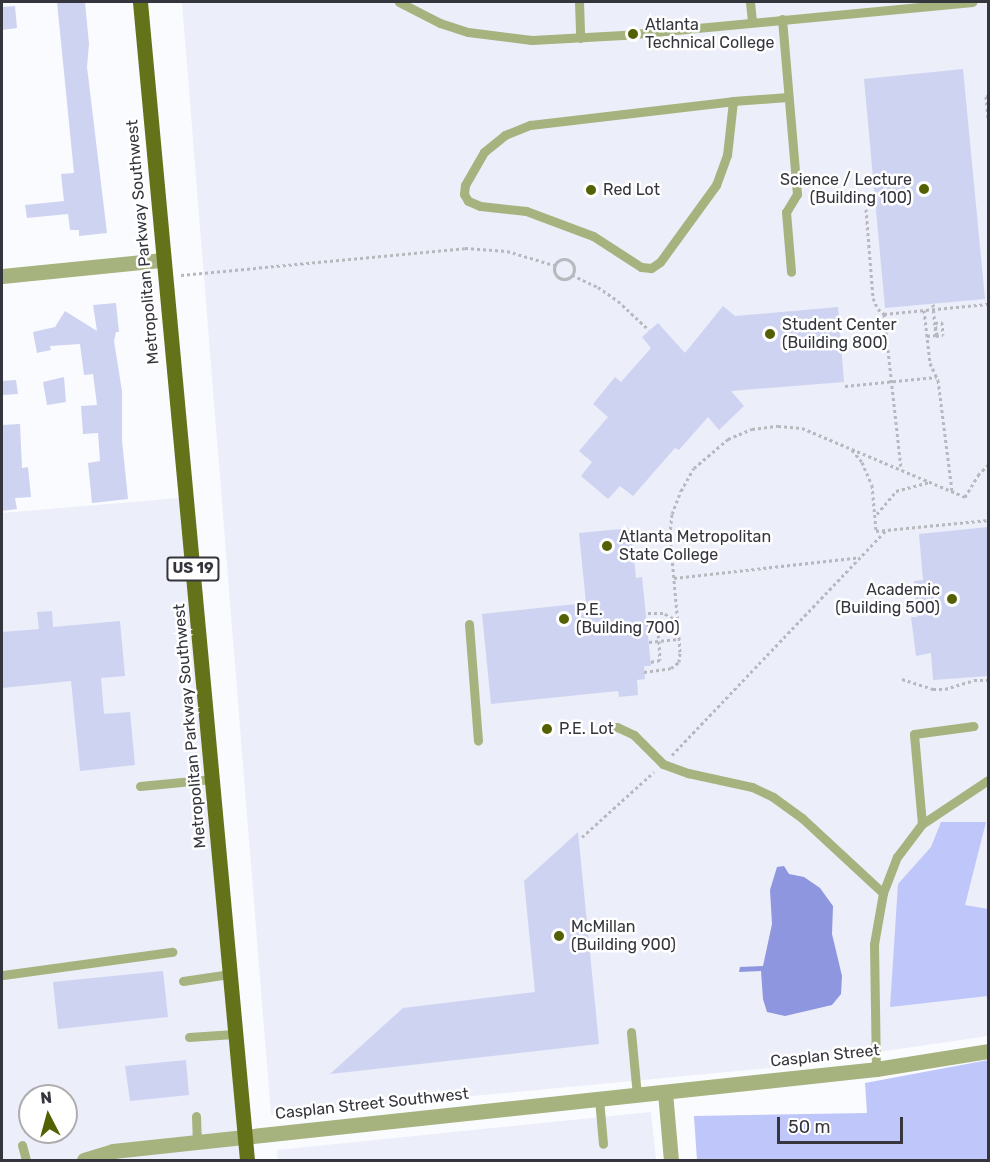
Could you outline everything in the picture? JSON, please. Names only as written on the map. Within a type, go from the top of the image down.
[{"type":"main road","name":"Metropolitan Parkway Southwest","points":[[140,2],[247,1161]]},
{"type":"street","points":[[2,276],[163,260]]},
{"type":"street","name":"Casplan Street","points":[[665,1092],[876,1069],[988,1051]]},
{"type":"street","points":[[665,1092],[671,1161]]},
{"type":"street","name":"Casplan Street Southwest","points":[[84,1161],[197,1141],[665,1092]]},
{"type":"lane","points":[[399,2],[440,23],[468,32],[532,40],[580,38],[753,22],[912,4],[972,2]]},
{"type":"lane","points":[[579,2],[580,38]]},
{"type":"lane","points":[[750,2],[753,22]]},
{"type":"lane","points":[[782,19],[796,194],[786,212],[791,272]]},
{"type":"lane","points":[[733,101],[727,155],[716,185],[660,262],[651,268],[641,267],[593,236],[526,211],[480,206],[468,201],[464,194],[465,185],[484,152],[505,135],[530,125],[733,101],[789,97]]},
{"type":"lane","points":[[469,624],[478,741]]},
{"type":"lane","points":[[922,824],[914,734],[973,726]]},
{"type":"lane","points":[[608,728],[617,727],[634,735],[663,764],[752,787],[773,797],[802,818],[883,893]]},
{"type":"lane","points":[[140,786],[213,778]]},
{"type":"lane","points":[[876,1069],[873,944],[883,893],[897,857],[922,824],[988,780]]},
{"type":"lane","points":[[3,975],[172,952]]},
{"type":"lane","points":[[183,981],[230,974]]},
{"type":"lane","points":[[631,1032],[638,1095]]},
{"type":"lane","points":[[189,1037],[234,1034]]},
{"type":"lane","points":[[599,1099],[603,1144]]},
{"type":"lane","points":[[196,1116],[197,1141]]},
{"type":"lane","points":[[22,1145],[26,1161]]},
{"type":"path","points":[[988,96],[988,119]]},
{"type":"path","points":[[866,209],[873,298],[878,309],[884,314],[901,469]]},
{"type":"path","points":[[164,276],[465,248],[507,251],[554,265]]},
{"type":"path","points":[[558,260],[568,260],[574,268],[572,275],[567,279],[560,279],[553,272],[554,265],[558,260]]},
{"type":"path","points":[[572,275],[598,287],[618,301],[649,330]]},
{"type":"path","points":[[927,336],[937,335],[935,323],[942,322],[943,335],[936,336],[935,325],[933,304]]},
{"type":"path","points":[[884,314],[988,304]]},
{"type":"path","points":[[924,310],[930,363],[937,377],[951,491]]},
{"type":"path","points":[[845,386],[937,377]]},
{"type":"path","points":[[644,672],[671,668],[679,662],[670,535],[672,514],[681,491],[694,468],[712,451],[752,429],[778,426],[802,428],[965,497],[988,465]]},
{"type":"path","points":[[850,447],[862,462],[872,486],[876,531],[988,520]]},
{"type":"path","points":[[876,515],[896,491],[930,482]]},
{"type":"path","points":[[582,837],[663,764],[887,529]]},
{"type":"path","points":[[674,578],[861,557]]},
{"type":"path","points":[[647,613],[663,613],[673,618],[678,625]]},
{"type":"path","points":[[647,625],[657,623],[659,641],[660,660],[650,662]]},
{"type":"path","points":[[649,642],[678,639]]},
{"type":"path","points":[[903,679],[933,689],[945,689],[974,680],[988,680]]},
{"type":"shaded area","name":"Atlanta Metropolitan State College","points":[[182,2],[988,2],[988,1036],[769,1068],[271,1115]]},
{"type":"shaded area","points":[[191,497],[245,1160],[2,1160],[2,513]]},
{"type":"shaded area","points":[[941,822],[986,822],[965,905],[988,909],[988,996],[890,1007],[898,884],[931,847]]},
{"type":"shaded area","points":[[784,866],[789,874],[804,877],[820,888],[833,906],[832,934],[842,976],[841,994],[832,1005],[785,1016],[767,1012],[763,999],[761,971],[739,972],[740,967],[763,966],[772,924],[770,890],[777,867]]},
{"type":"shaded area","points":[[988,1060],[988,1160],[697,1160],[694,1116],[867,1113],[865,1083]]},
{"type":"shaded area","points":[[651,1112],[656,1160],[278,1160],[277,1150]]},
{"type":"building","points":[[57,2],[85,2],[89,44],[87,67],[107,233],[79,236],[79,230],[70,230],[68,214],[27,218],[25,205],[64,201],[61,174],[74,173]]},
{"type":"building","points":[[15,6],[17,28],[2,30],[2,7]]},
{"type":"building","name":"Science / Lecture (Building 100)","points":[[963,69],[985,299],[885,308],[864,79]]},
{"type":"building","points":[[116,303],[119,332],[116,332],[114,341],[122,391],[122,440],[128,499],[92,503],[88,463],[100,461],[98,433],[83,434],[81,406],[97,405],[93,374],[84,375],[80,344],[50,346],[51,350],[37,353],[33,332],[55,327],[65,311],[97,331],[93,305]]},
{"type":"building","points":[[723,306],[735,316],[838,307],[844,382],[731,391],[744,406],[719,430],[708,417],[679,450],[675,448],[633,496],[620,486],[608,499],[581,476],[592,462],[579,451],[608,417],[593,404],[615,377],[621,382],[651,348],[642,337],[658,323],[685,353]]},
{"type":"building","points":[[64,377],[66,402],[47,405],[43,382]]},
{"type":"building","points":[[16,380],[18,394],[2,395],[2,381]]},
{"type":"building","points":[[20,424],[22,468],[28,467],[31,497],[15,498],[17,509],[2,511],[2,425]]},
{"type":"building","name":"Academic (Building 500)","points":[[988,527],[988,676],[933,680],[931,653],[916,656],[911,617],[917,617],[914,581],[923,580],[919,534]]},
{"type":"building","name":"P.E. (Building 700)","points":[[631,528],[636,578],[642,577],[651,666],[644,666],[645,679],[637,680],[638,695],[619,697],[618,691],[491,704],[482,614],[586,603],[579,533]]},
{"type":"building","points":[[52,611],[53,627],[120,621],[125,676],[101,678],[104,714],[130,712],[135,765],[80,771],[71,681],[2,688],[2,632],[39,629],[37,612]]},
{"type":"building","name":"McMillan (Building 900)","points":[[578,832],[599,1044],[330,1074],[403,1008],[535,992],[524,881]]},
{"type":"building","points":[[163,971],[168,1017],[58,1029],[53,982]]},
{"type":"building","points":[[186,1060],[189,1095],[130,1101],[125,1066]]},
{"type":"place","name":"Atlanta Technical College","points":[[633,34]]},
{"type":"place","name":"Science / Lecture (Building 100)","points":[[924,189]]},
{"type":"place","name":"Red Lot","points":[[591,190]]},
{"type":"place","name":"Student Center (Building 800)","points":[[770,334]]},
{"type":"place","name":"Atlanta Metropolitan State College","points":[[607,546]]},
{"type":"place","name":"Academic (Building 500)","points":[[952,599]]},
{"type":"place","name":"P.E. (Building 700)","points":[[564,619]]},
{"type":"place","name":"P.E. Lot","points":[[547,729]]},
{"type":"place","name":"McMillan (Building 900)","points":[[559,936]]}]
